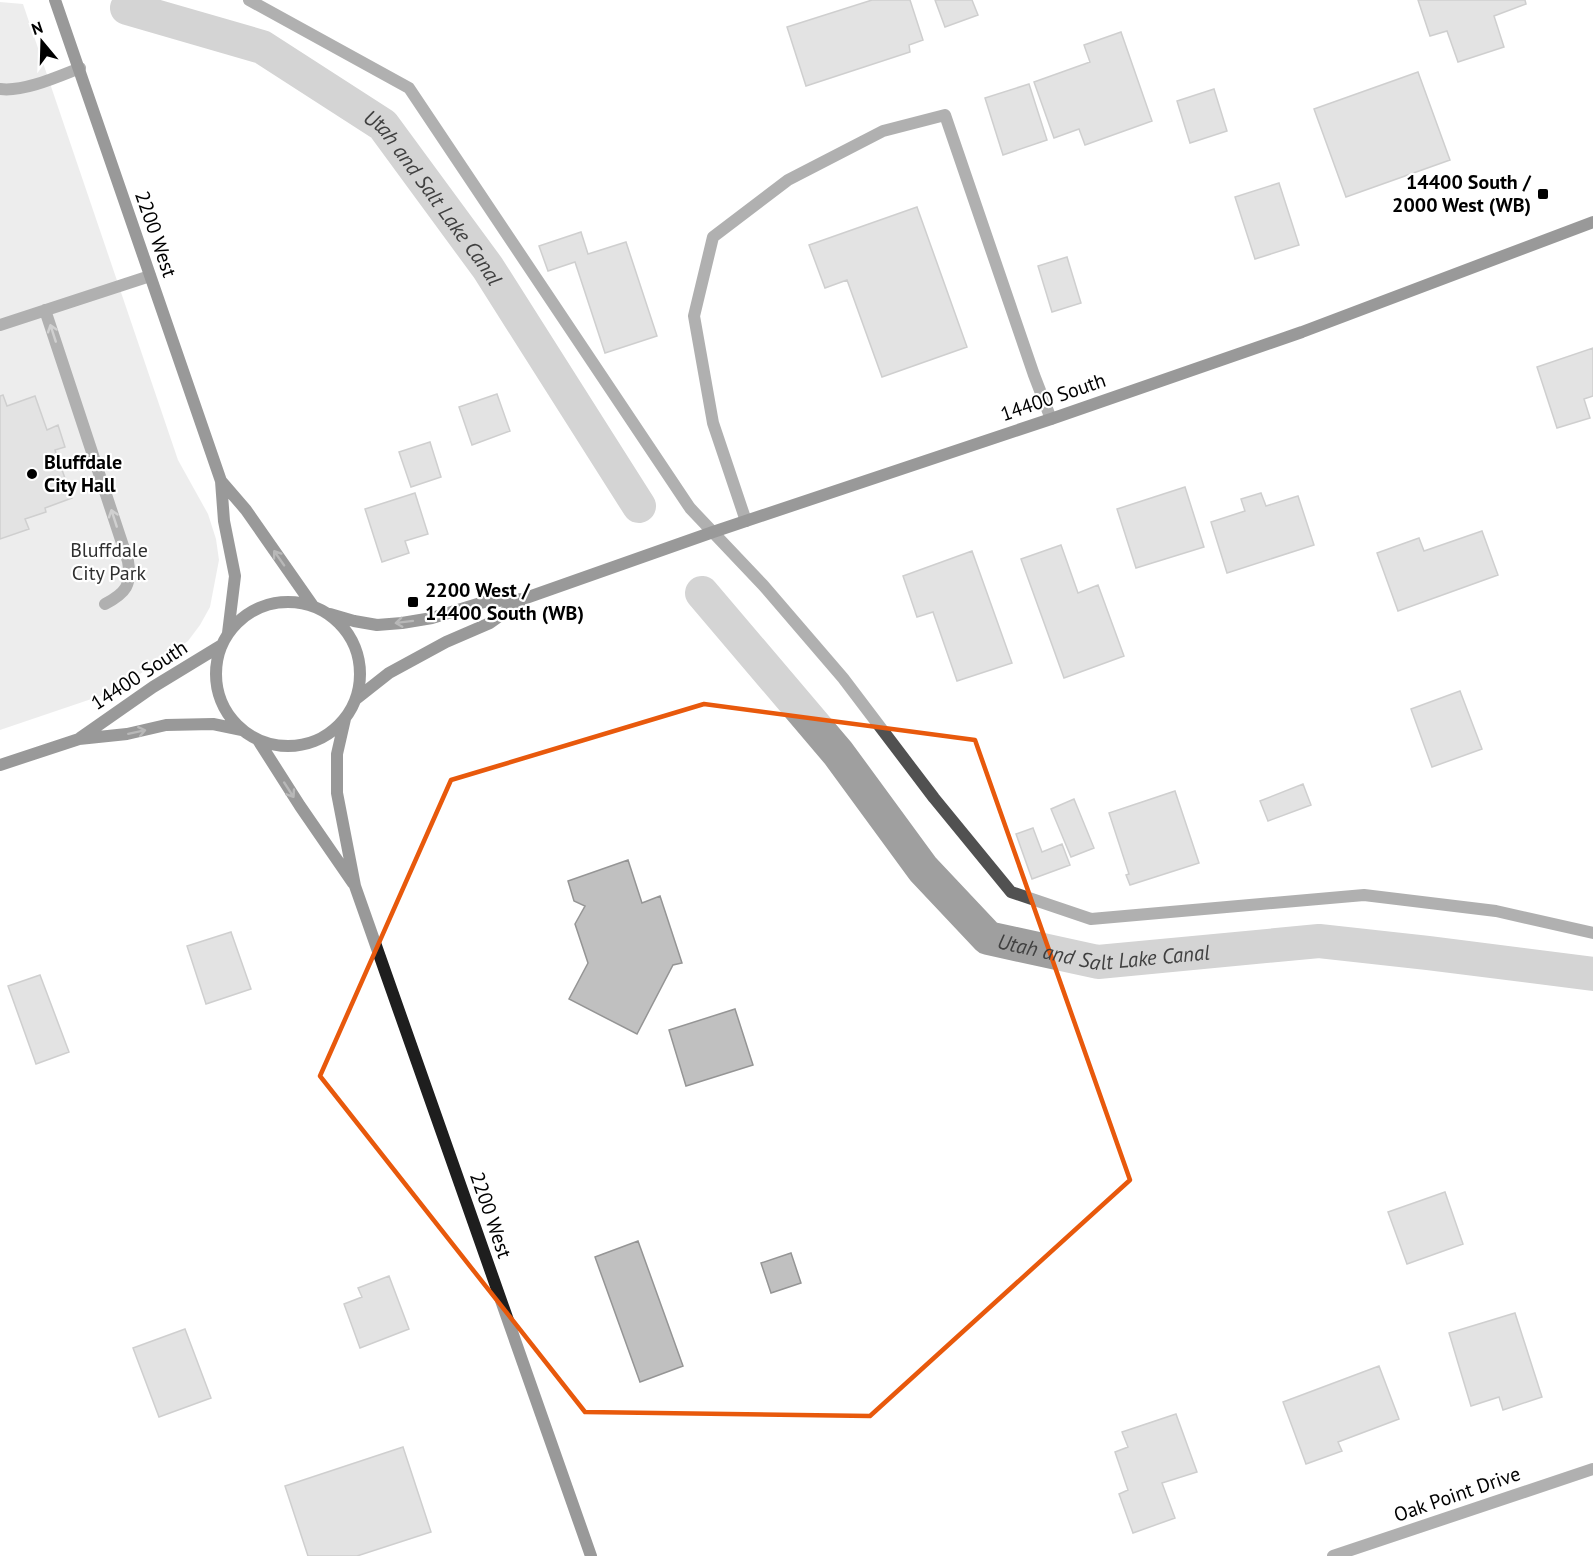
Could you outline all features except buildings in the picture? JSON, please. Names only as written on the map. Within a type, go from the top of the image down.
[{"type":"main road","name":"2200 West","points":[[55,0],[221,481],[224,521],[235,576],[228,633]]},
{"type":"main road","name":"14400 South","points":[[330,614],[377,625],[432,618],[483,602],[523,599],[1302,332],[1593,222]]},
{"type":"main road","name":"2200 West","points":[[221,481],[246,510],[313,606]]},
{"type":"main road","name":"14400 South","points":[[356,699],[389,673],[446,642],[490,623],[523,599]]},
{"type":"main road","points":[[285,601],[313,606],[330,614],[347,631],[358,652],[361,676],[356,699],[345,719],[328,734],[307,744],[284,746],[258,740],[242,730],[227,714],[218,694],[215,673],[222,645],[228,633],[243,617],[263,606],[285,601]]},
{"type":"main road","name":"14400 South","points":[[79,739],[153,687],[222,645]]},
{"type":"main road","name":"2200 West","points":[[345,719],[337,754],[337,793],[355,886],[591,1556]]},
{"type":"main road","name":"14400 South","points":[[0,765],[79,739],[127,734],[187,723],[213,724],[242,730]]},
{"type":"main road","name":"2200 West","points":[[258,740],[355,886]]},
{"type":"street","points":[[249,0],[409,88],[690,508],[763,585],[843,678],[934,798],[1011,892],[1091,919],[1364,895],[1496,910],[1593,933]]},
{"type":"street","points":[[0,89],[8,90],[41,82],[80,68]]},
{"type":"street","points":[[746,521],[713,423],[694,315],[713,237],[788,180],[883,131],[945,115],[1033,373],[1051,419]]},
{"type":"street","points":[[0,325],[150,276]]},
{"type":"street","points":[[45,310],[131,575],[127,587],[120,596],[105,604]]},
{"type":"street","name":"Oak Point Drive","points":[[1333,1556],[1593,1469]]},
{"type":"highlighted area","points":[[704,704],[975,740],[1130,1180],[870,1416],[585,1412],[320,1076],[451,780]]},
{"type":"green space","name":"Bluffdale City Park","points":[[0,2],[23,4],[178,460],[208,514],[216,539],[219,560],[210,607],[188,641],[115,691],[0,730]]},
{"type":"waterway","name":"Utah and Salt Lake Canal","points":[[127,8],[262,47],[383,125],[488,268],[639,506]]},
{"type":"waterway","name":"Utah and Salt Lake Canal","points":[[702,593],[838,753],[923,869],[988,938],[1098,962],[1319,941],[1593,974]]},
{"type":"place","name":"14400 South / 2000 West (WB)","points":[[1543,194]]},
{"type":"place","name":"Bluffdale City Hall","points":[[32,474]]},
{"type":"place","name":"2200 West / 14400 South (WB)","points":[[413,602]]}]
